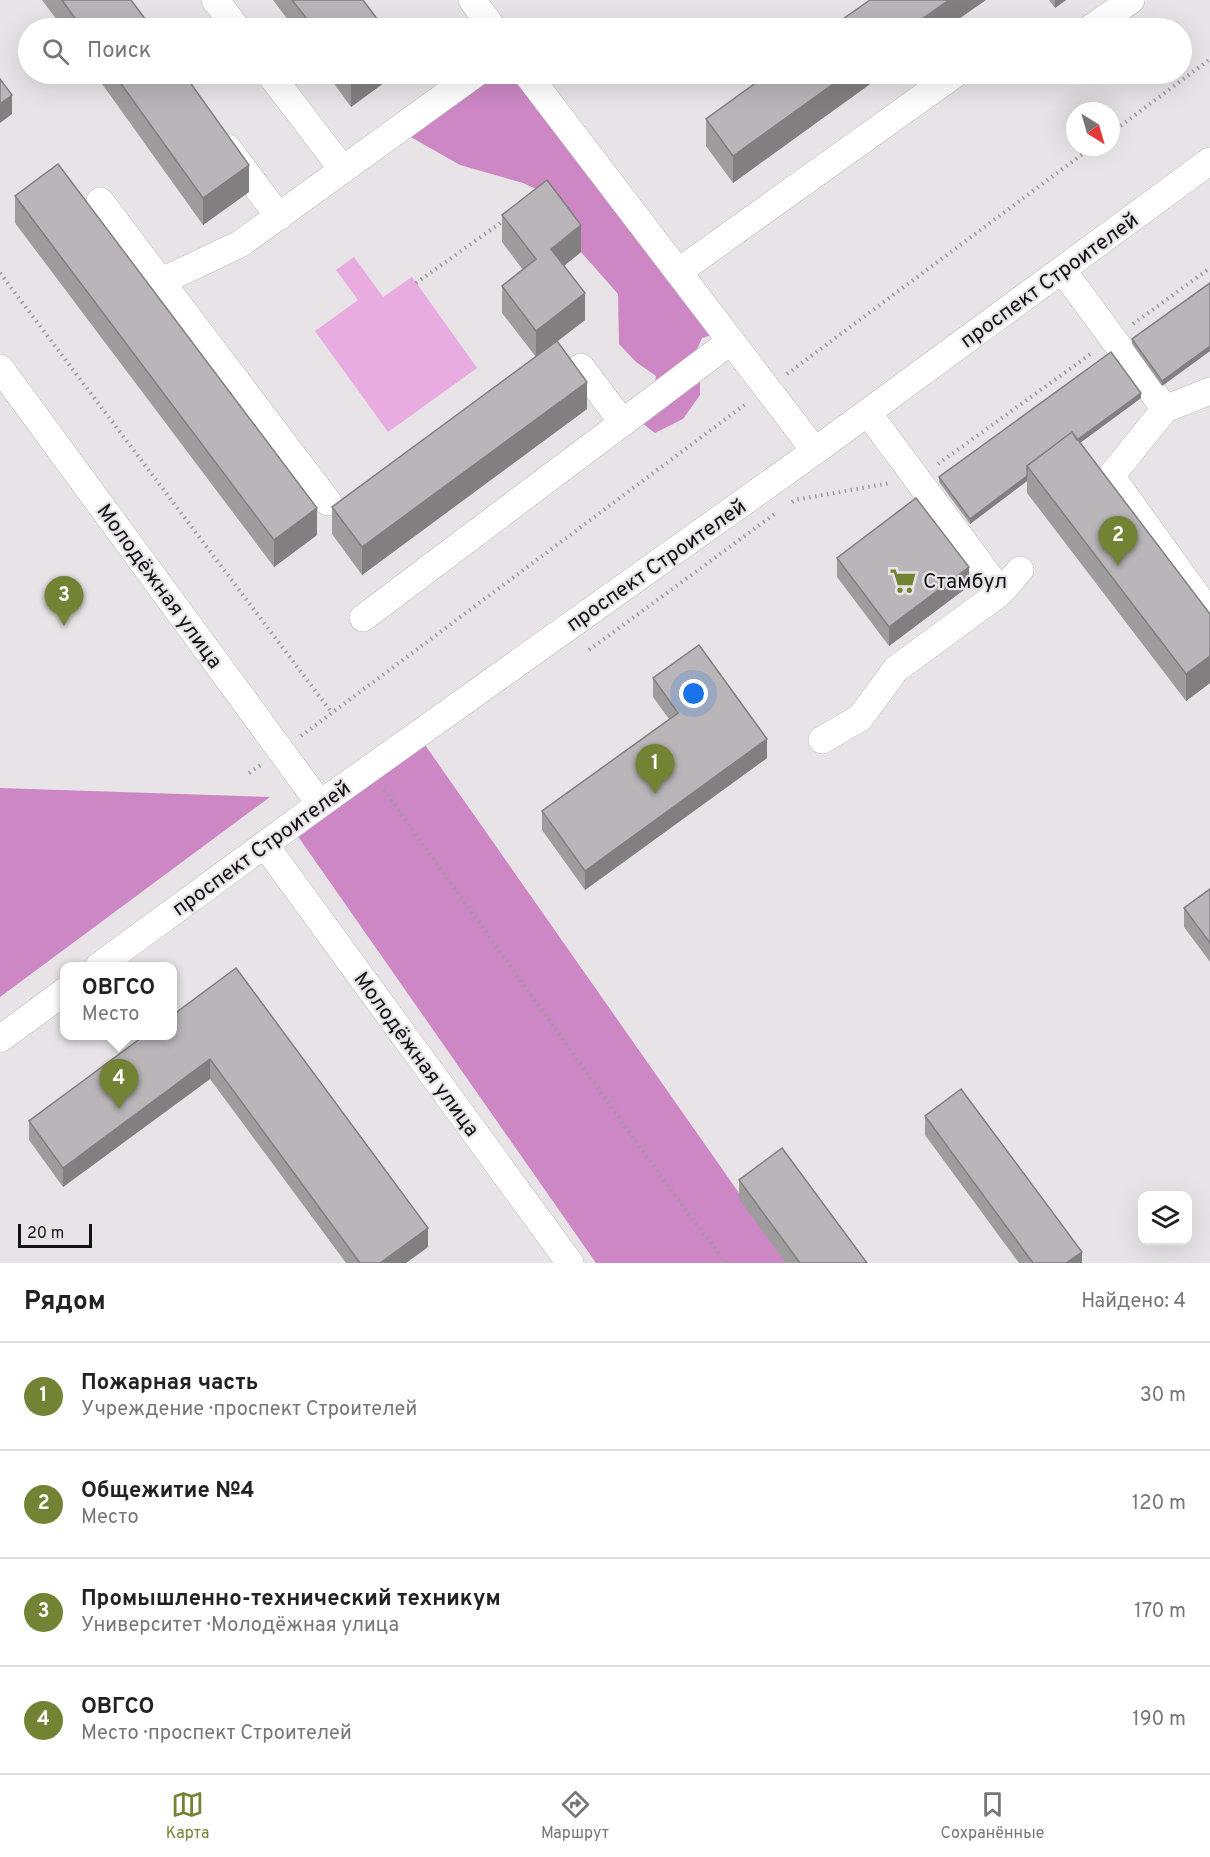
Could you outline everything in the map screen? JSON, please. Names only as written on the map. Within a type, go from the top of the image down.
[{"type":"street","points":[[215,0],[229,18]]},
{"type":"street","points":[[472,0],[486,18]]},
{"type":"street","points":[[1105,18],[1131,0]]},
{"type":"street","points":[[278,84],[343,170]]},
{"type":"street","points":[[162,281],[240,244],[461,84]]},
{"type":"street","points":[[535,84],[815,451]]},
{"type":"street","points":[[678,272],[941,84]]},
{"type":"street","points":[[216,131],[279,217]]},
{"type":"street","name":"проспект Строителей","points":[[105,962],[320,804],[868,413],[1210,161]]},
{"type":"street","points":[[100,201],[328,502]]},
{"type":"street","points":[[1063,271],[1165,409]]},
{"type":"street","points":[[363,618],[731,341]]},
{"type":"street","points":[[581,367],[622,423]]},
{"type":"street","name":"Молодёжная улица","points":[[0,368],[320,804]]},
{"type":"street","points":[[1210,392],[1165,409],[1111,476],[1210,614]]},
{"type":"street","points":[[868,413],[1001,592]]},
{"type":"street","points":[[822,740],[860,718],[896,669],[1001,592],[1020,570]]},
{"type":"street","name":"Молодёжная улица","points":[[265,846],[570,1263]]},
{"type":"street","points":[[0,1039],[60,996]]},
{"type":"path","points":[[1192,72],[1210,59]]},
{"type":"path","points":[[1120,126],[1177,84]]},
{"type":"path","points":[[249,773],[1080,156]]},
{"type":"path","points":[[416,283],[510,216]]},
{"type":"path","points":[[0,273],[332,713]]},
{"type":"path","points":[[383,789],[676,1197],[726,1263]]},
{"type":"shaded area","points":[[479,84],[526,84],[716,334],[702,338],[693,358],[700,370],[700,395],[683,419],[655,433],[638,420],[652,401],[656,376],[636,362],[619,344],[618,294],[581,252],[554,197],[523,183],[460,165],[409,136]]},
{"type":"shaded area","points":[[354,257],[383,297],[412,277],[477,368],[388,432],[315,331],[358,300],[336,270]]},
{"type":"shaded area","points":[[425,745],[788,1263],[596,1263],[297,835]]},
{"type":"shaded area","points":[[0,788],[270,797],[0,997]]},
{"type":"building","points":[[62,0],[131,0],[144,18],[75,18]]},
{"type":"building","points":[[292,0],[363,0],[376,18],[306,18]]},
{"type":"building","points":[[870,0],[949,0],[923,18],[844,18]]},
{"type":"building","points":[[0,79],[12,95],[0,104]]},
{"type":"building","points":[[121,84],[191,84],[249,165],[203,198]]},
{"type":"building","points":[[754,84],[833,84],[733,156],[706,119]]},
{"type":"building","points":[[58,164],[317,508],[274,540],[15,196]]},
{"type":"building","points":[[547,180],[581,225],[551,249],[585,293],[536,331],[502,286],[536,259],[502,215]]},
{"type":"building","points":[[1210,283],[1210,346],[1162,381],[1132,339]]},
{"type":"building","points":[[557,341],[587,382],[362,547],[332,507]]},
{"type":"building","points":[[1111,352],[1141,393],[1077,440],[1072,432],[1027,466],[1027,476],[970,519],[939,477]]},
{"type":"building","points":[[1072,432],[1210,614],[1210,656],[1186,674],[1027,466]]},
{"type":"building","name":"Стамбул","points":[[916,498],[969,567],[889,627],[837,558]]},
{"type":"building","points":[[699,645],[767,739],[585,871],[542,811],[678,713],[653,678]]},
{"type":"building","points":[[1210,889],[1210,943],[1184,908]]},
{"type":"building","points":[[236,968],[428,1228],[380,1263],[360,1263],[210,1059],[63,1168],[29,1121],[138,1040],[177,1040],[177,1012]]},
{"type":"building","points":[[961,1089],[1082,1252],[1066,1263],[1033,1263],[925,1116]]},
{"type":"building","points":[[782,1148],[867,1263],[800,1263],[739,1180]]},
{"type":"place","name":"Общежитие №4","points":[[1118,566]]},
{"type":"place","name":"Стамбул","points":[[903,581]]},
{"type":"place","name":"Промышленно-технический техникум","points":[[64,626]]},
{"type":"place","name":"Пожарная часть","points":[[655,794]]},
{"type":"place","name":"ОВГСО","points":[[119,1109]]}]
